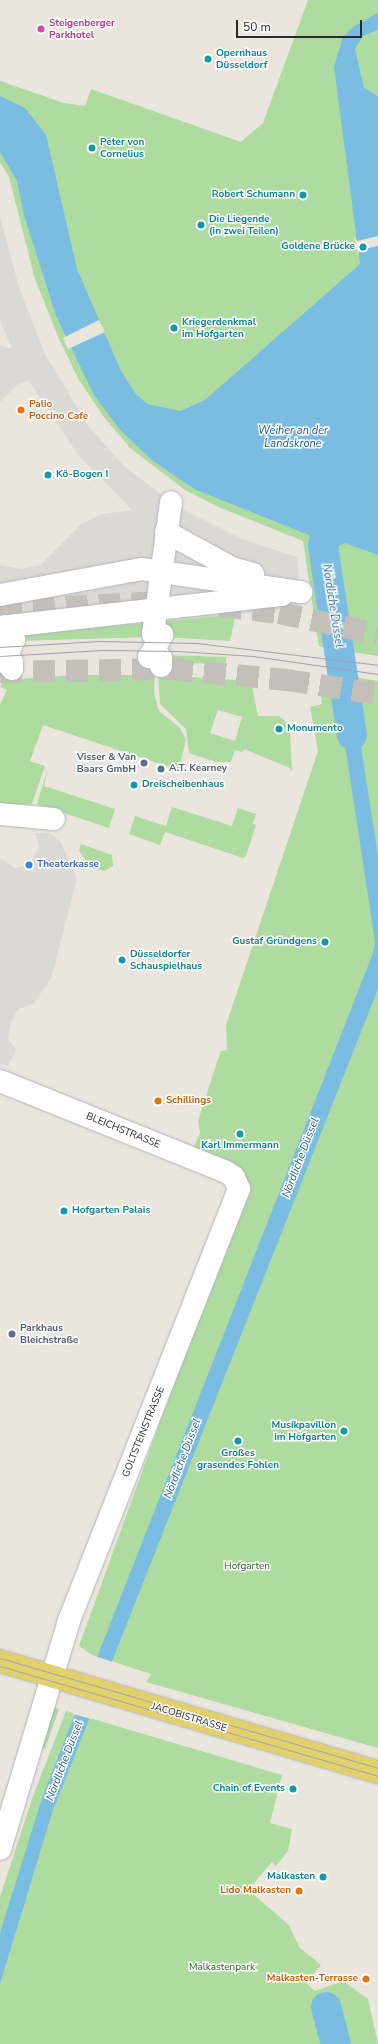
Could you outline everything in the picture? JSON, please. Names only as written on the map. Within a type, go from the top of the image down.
[{"type":"main road","name":"JACOBISTRASSE","points":[[0,1661],[378,1772]]},
{"type":"street","points":[[161,666],[161,658],[149,657],[162,635],[153,634],[170,502]]},
{"type":"street","points":[[166,532],[232,568],[301,587]]},
{"type":"street","points":[[0,595],[118,571],[161,569],[301,592],[156,610],[3,626],[7,640],[14,640],[4,662],[12,662],[12,669]]},
{"type":"street","points":[[0,814],[54,819]]},
{"type":"street","name":"BLEICHSTRASSE","points":[[0,1081],[226,1172],[234,1177],[239,1189]]},
{"type":"street","name":"GOLTSTEINSTRASSE","points":[[0,1849],[50,1676],[239,1189]]},
{"type":"green space","points":[[308,0],[378,0],[378,656],[319,647],[303,541],[221,508],[185,490],[130,448],[104,417],[79,380],[59,339],[35,279],[9,177],[0,162],[0,81],[64,103],[85,106],[91,89],[241,142],[263,123]]},
{"type":"green space","points":[[236,613],[230,641],[163,637],[163,621]]},
{"type":"green space","points":[[149,622],[150,637],[17,641],[16,635]]},
{"type":"green space","points":[[163,655],[226,657],[226,665],[162,661]]},
{"type":"green space","points":[[72,675],[155,675],[154,693],[159,711],[179,727],[186,739],[179,770],[43,725],[30,761],[45,766],[32,804],[0,804],[0,705],[7,690],[0,687],[4,680]]},
{"type":"green space","points":[[158,675],[251,681],[258,716],[279,716],[286,722],[290,731],[292,772],[290,768],[244,749],[242,752],[235,750],[231,762],[216,762],[189,753],[186,729],[160,704]],"holes":[[[218,710],[242,717],[235,741],[210,733]]]},
{"type":"green space","name":"Hofgarten","points":[[343,675],[378,681],[378,1748],[146,1682],[151,1674],[92,1655],[79,1646],[243,1193],[193,1149],[200,1133],[198,1121],[221,1051],[227,1050],[226,1025],[318,751],[310,707],[322,704],[320,690],[345,693]]},
{"type":"green space","points":[[48,767],[44,786],[115,809],[109,828],[37,804]]},
{"type":"green space","points":[[172,807],[232,826],[238,808],[256,814],[253,824],[256,825],[246,856],[243,858],[165,832],[160,845],[129,834],[135,816],[166,826]]},
{"type":"green space","points":[[81,844],[112,855],[113,866],[105,871],[92,868],[79,851]]},
{"type":"green space","points":[[50,1706],[59,1709],[45,1749],[38,1747]]},
{"type":"green space","name":"Malkastenpark","points":[[66,1711],[282,1775],[270,1823],[292,1829],[288,1851],[276,1866],[272,1862],[248,1890],[289,1925],[299,1947],[321,1965],[306,1983],[315,1991],[343,1981],[368,1999],[378,2044],[0,2044],[0,1897],[33,1796]]},
{"type":"shaded area","points":[[0,217],[19,287],[45,354],[89,427],[124,466],[176,506],[242,539],[297,557],[302,608],[0,637],[0,565],[22,569],[40,565],[81,524],[103,514],[132,510],[79,456],[29,381],[18,384],[0,402],[0,345],[12,349],[0,320]]},
{"type":"shaded area","points":[[35,833],[49,833],[61,842],[77,879],[51,979],[33,1004],[18,1009],[11,1022],[8,1039],[16,1050],[8,1066],[0,1063],[0,858],[15,868],[29,865],[39,847]]},
{"type":"water","name":"Weiher an der Landskrone","points":[[378,13],[378,30],[363,36],[355,49],[364,88],[378,96],[378,555],[345,543],[332,549],[315,544],[309,535],[194,489],[153,461],[121,431],[94,395],[56,316],[24,215],[17,181],[0,152],[0,96],[25,108],[46,135],[77,269],[121,371],[135,393],[147,404],[180,411],[205,400],[360,264],[334,67],[343,37],[353,27]]},
{"type":"water","points":[[317,552],[333,557],[338,592],[322,590]]},
{"type":"water","points":[[323,601],[339,603],[347,653],[331,651]]},
{"type":"water","points":[[337,692],[353,695],[378,856],[378,989],[52,1813],[0,1984],[0,1933],[42,1798],[373,953],[375,942]]},
{"type":"pier","name":"Goldene Brücke","points":[[378,236],[378,246],[359,250],[358,255],[354,237],[357,241]]},
{"type":"pier","points":[[99,320],[105,332],[68,349],[63,338]]},
{"type":"pier","points":[[95,1656],[113,1662],[91,1719],[73,1714]]},
{"type":"waterway","name":"Nördliche Düssel","points":[[334,506],[323,546],[352,735]]},
{"type":"waterway","name":"Nördliche Düssel","points":[[326,2007],[336,2044]]},
{"type":"tunnel","points":[[0,611],[154,602]]},
{"type":"tunnel","points":[[220,606],[279,613],[378,634]]},
{"type":"tunnel","points":[[0,672],[171,669],[287,680],[378,694]]},
{"type":"tram line","points":[[0,647],[99,641],[197,643],[378,665]]},
{"type":"tram line","points":[[0,656],[102,650],[178,651],[253,656],[378,674]]},
{"type":"tram line","points":[[0,1658],[378,1768]]},
{"type":"tram line","points":[[0,1666],[378,1776]]},
{"type":"place","name":"Steigenberger Parkhotel","points":[[41,29]]},
{"type":"place","name":"Opernhaus Düsseldorf","points":[[208,59]]},
{"type":"place","name":"Peter von Cornelius","points":[[92,148]]},
{"type":"place","name":"Robert Schumann","points":[[303,195]]},
{"type":"place","name":"Die Liegende (in zwei Teilen)","points":[[201,225]]},
{"type":"place","name":"Goldene Brücke","points":[[363,247]]},
{"type":"place","name":"Kriegerdenkmal im Hofgarten","points":[[174,328]]},
{"type":"place","name":"Palio Poccino Cafe","points":[[21,410]]},
{"type":"place","name":"Kö-Bogen I","points":[[48,475]]},
{"type":"place","name":"Monumento","points":[[279,729]]},
{"type":"place","name":"Visser & Van Baars GmbH","points":[[144,763]]},
{"type":"place","name":"A.T. Kearney","points":[[161,769]]},
{"type":"place","name":"Dreischeibenhaus","points":[[134,785]]},
{"type":"place","name":"Theaterkasse","points":[[29,865]]},
{"type":"place","name":"Gustaf Gründgens","points":[[325,942]]},
{"type":"place","name":"Düsseldorfer Schauspielhaus","points":[[122,960]]},
{"type":"place","name":"Schillings","points":[[158,1101]]},
{"type":"place","name":"Karl Immermann","points":[[240,1134]]},
{"type":"place","name":"Hofgarten Palais","points":[[64,1211]]},
{"type":"place","name":"Parkhaus Bleichstraße","points":[[12,1334]]},
{"type":"place","name":"Musikpavillon im Hofgarten","points":[[344,1431]]},
{"type":"place","name":"Großes grasendes Fohlen","points":[[238,1441]]},
{"type":"place","name":"Chain of Events","points":[[293,1789]]},
{"type":"place","name":"Malkasten","points":[[323,1877]]},
{"type":"place","name":"Lido Malkasten","points":[[299,1891]]},
{"type":"place","name":"Malkasten-Terrasse","points":[[366,1979]]}]
